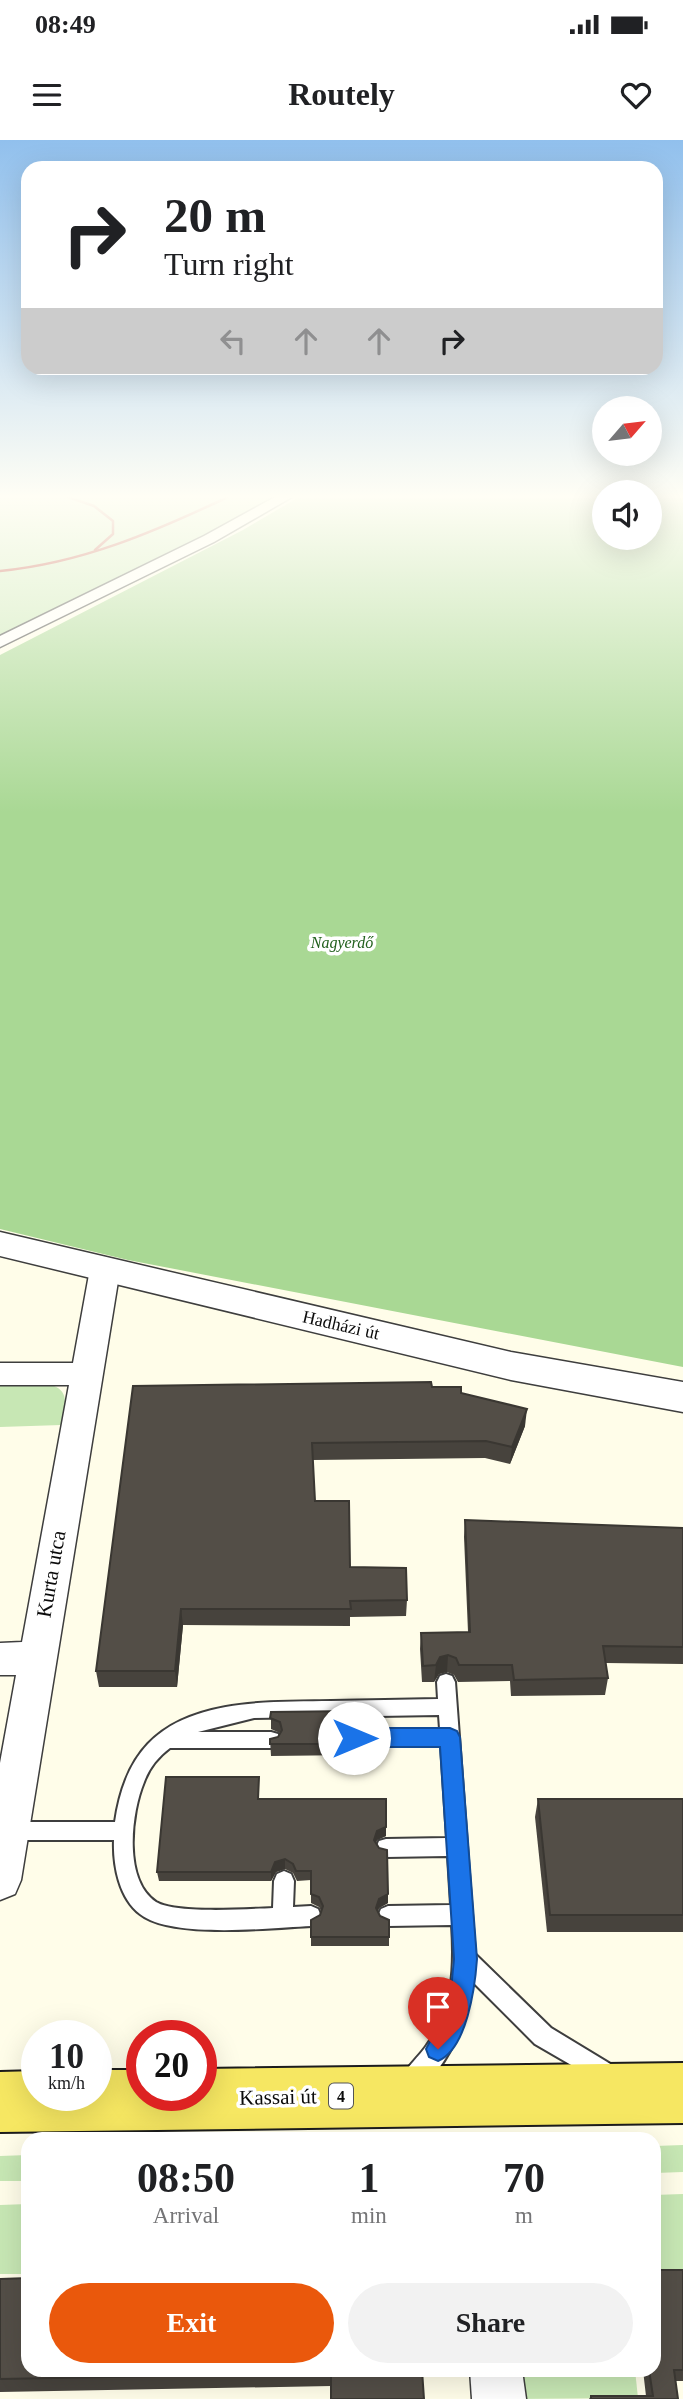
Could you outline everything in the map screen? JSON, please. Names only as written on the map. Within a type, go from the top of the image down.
[{"type":"main road","name":"Kassai út","points":[[0,2102],[661,2093]]},
{"type":"street","points":[[0,642],[80,602]]},
{"type":"street","name":"Hadházi út","points":[[0,1244],[511,1366],[683,1397]]},
{"type":"street","name":"Kurta utca","points":[[0,1880],[105,1269]]},
{"type":"street","points":[[0,1374],[86,1374]]},
{"type":"street","points":[[0,1659],[37,1658]]},
{"type":"street","points":[[497,2377],[499,2399]]},
{"type":"lane","points":[[396,2095],[438,2049],[454,2021],[463,1989],[465,1959],[446,1682]]},
{"type":"lane","points":[[311,1916],[187,1917],[164,1916],[149,1909],[130,1885],[125,1869],[124,1831],[140,1767],[165,1740],[190,1726],[230,1714],[254,1710],[447,1707]]},
{"type":"lane","points":[[354,1738],[450,1737]]},
{"type":"lane","points":[[165,1740],[271,1740]]},
{"type":"lane","points":[[8,1831],[124,1831]]},
{"type":"lane","points":[[386,1848],[457,1847]]},
{"type":"lane","points":[[283,1917],[284,1881]]},
{"type":"lane","points":[[388,1916],[462,1915]]},
{"type":"lane","points":[[465,1959],[543,2036],[661,2093]]},
{"type":"green space","points":[[0,602],[80,602],[0,642]]},
{"type":"green space","name":"Nagyerdő","points":[[102,602],[683,602],[683,1367],[128,1260],[0,1229],[0,655]]},
{"type":"green space","points":[[39,1382],[58,1388],[63,1393],[65,1402],[61,1425],[0,1427],[0,1383]]},
{"type":"green space","points":[[683,2145],[683,2172],[661,2173],[661,2146]]},
{"type":"green space","points":[[21,2155],[21,2181],[0,2181],[0,2156]]},
{"type":"green space","points":[[683,2194],[683,2273],[661,2273],[661,2195]]},
{"type":"green space","points":[[21,2204],[21,2274],[0,2274],[0,2205]]},
{"type":"green space","points":[[513,2377],[636,2377],[638,2398],[515,2399]]},
{"type":"building","points":[[431,1382],[432,1387],[461,1387],[461,1393],[527,1409],[512,1447],[486,1441],[312,1443],[315,1501],[349,1501],[350,1567],[406,1568],[407,1600],[350,1601],[351,1609],[181,1609],[175,1671],[96,1671],[133,1386]]},
{"type":"building","points":[[465,1520],[683,1528],[683,1647],[603,1646],[608,1678],[514,1680],[512,1665],[459,1665],[456,1658],[448,1655],[440,1657],[436,1665],[423,1666],[421,1633],[470,1632]]},
{"type":"building","points":[[354,1711],[354,1716],[345,1720],[343,1728],[346,1735],[354,1737],[355,1744],[270,1744],[270,1739],[278,1737],[282,1730],[280,1722],[270,1718],[271,1712]]},
{"type":"building","points":[[166,1777],[259,1777],[258,1799],[386,1799],[386,1827],[377,1831],[374,1840],[379,1848],[387,1850],[388,1894],[379,1899],[376,1908],[380,1916],[389,1920],[389,1937],[311,1937],[311,1920],[320,1915],[323,1906],[319,1897],[311,1894],[311,1871],[296,1871],[293,1864],[285,1859],[275,1862],[271,1872],[157,1872]]},
{"type":"building","points":[[538,1799],[683,1799],[683,1915],[550,1915]]},
{"type":"building","points":[[661,2270],[683,2270],[683,2370],[674,2370],[678,2399],[591,2399],[591,2396],[653,2396],[650,2377],[661,2377]]},
{"type":"building","points":[[21,2278],[21,2377],[110,2377],[0,2379],[0,2279]]},
{"type":"building","points":[[331,2377],[422,2377],[424,2399],[331,2399]]},
{"type":"route","points":[[354,1738],[450,1737],[465,1959],[463,1989],[454,2021],[438,2049]]}]
